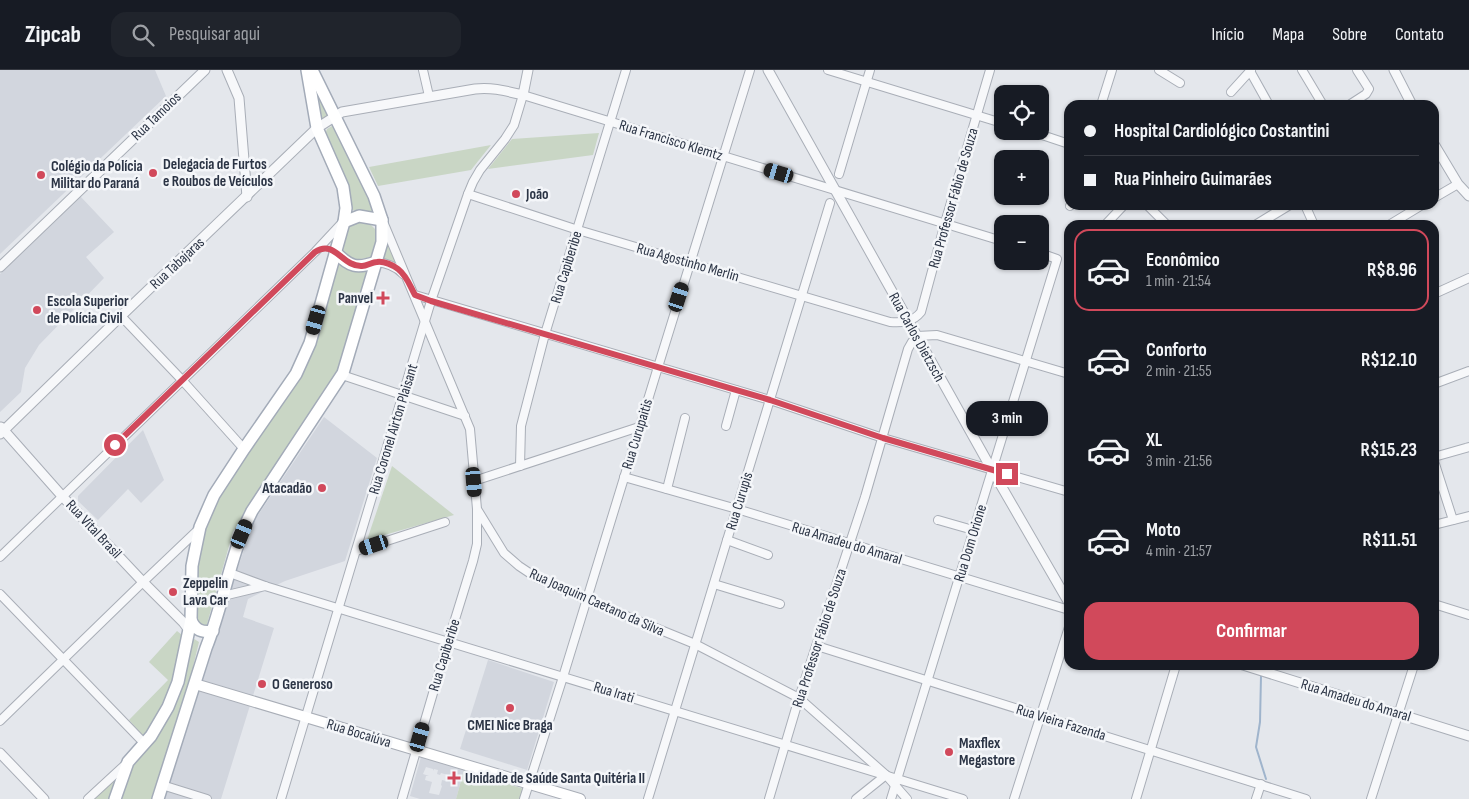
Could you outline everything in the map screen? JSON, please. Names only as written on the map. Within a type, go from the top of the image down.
[{"type":"main road","points":[[115,799],[128,762],[145,744],[168,706],[178,682],[190,625],[192,566],[200,527],[214,495],[296,374],[305,355],[344,222],[346,208],[343,187],[317,128],[307,70]]},
{"type":"main road","points":[[158,799],[213,631],[242,534],[252,511],[342,375],[382,242],[382,220],[374,196],[312,70]]},
{"type":"main road","points":[[344,222],[359,216],[382,220]]},
{"type":"main road","points":[[335,252],[346,262],[356,266],[364,266],[376,262]]},
{"type":"main road","points":[[190,625],[193,625],[202,632],[213,631]]},
{"type":"main road","points":[[190,625],[206,648]]},
{"type":"main road","name":"Rua Bocaiúva","points":[[195,684],[580,799]]},
{"type":"street","name":"Rua Tamoios","points":[[0,267],[205,70]]},
{"type":"street","points":[[227,70],[239,98],[247,197]]},
{"type":"street","points":[[423,70],[429,96]]},
{"type":"street","name":"Rua Coronel Airton Plaisant","points":[[281,799],[431,301],[473,182],[514,125],[528,70]]},
{"type":"street","name":"Rua Capiberibe","points":[[520,466],[521,426],[545,334],[626,70]]},
{"type":"street","name":"Rua Curupaitis","points":[[524,799],[750,70]]},
{"type":"street","name":"Rua Carlos Dietzsch","points":[[768,70],[992,470],[1064,594]]},
{"type":"street","points":[[828,70],[994,120]]},
{"type":"street","points":[[838,174],[870,70]]},
{"type":"street","name":"Rua Professor Fábio de Souza","points":[[909,321],[921,312],[990,70]]},
{"type":"street","points":[[1103,100],[1112,70]]},
{"type":"street","points":[[1159,70],[1180,83]]},
{"type":"street","points":[[1302,70],[1321,100]]},
{"type":"street","points":[[1357,70],[1369,89],[1366,94],[1357,100]]},
{"type":"street","points":[[1394,70],[1409,100]]},
{"type":"street","points":[[1230,92],[1251,71],[1266,100]]},
{"type":"street","name":"Rua Francisco Klemtz","points":[[335,116],[342,112],[429,96],[486,88],[498,89],[610,121],[994,238]]},
{"type":"street","name":"Rua Tabajaras","points":[[1,431],[317,128],[335,116]]},
{"type":"street","points":[[1049,137],[1064,142]]},
{"type":"street","points":[[1439,152],[1458,184],[1469,196]]},
{"type":"street","points":[[1439,195],[1458,184]]},
{"type":"street","name":"Rua Agostinho Merlin","points":[[468,194],[578,230],[890,322],[909,321]]},
{"type":"street","name":"Rua Curupis","points":[[648,799],[830,203]]},
{"type":"street","points":[[1110,220],[1119,210]]},
{"type":"street","points":[[1152,210],[1162,220]]},
{"type":"street","points":[[1264,220],[1281,210]]},
{"type":"street","points":[[1397,220],[1414,210]]},
{"type":"street","name":"Rua Joaquim Caetano da Silva","points":[[382,220],[470,429],[476,510],[504,553],[537,578],[696,644],[799,698],[886,775]]},
{"type":"street","points":[[0,557],[344,222]]},
{"type":"street","points":[[315,252],[325,248],[335,252]]},
{"type":"street","name":"Rua Dom Orione","points":[[891,799],[1057,259],[1049,256]]},
{"type":"street","name":"Rua Joaquim Caetano da Silva","points":[[376,262],[390,264],[406,277]]},
{"type":"street","points":[[1439,292],[1469,278]]},
{"type":"street","points":[[415,295],[770,400],[883,438],[1064,491]]},
{"type":"street","points":[[121,316],[244,449]]},
{"type":"street","points":[[917,336],[937,335],[1064,372]]},
{"type":"street","name":"Rua Professor Fábio de Souza","points":[[769,799],[799,698],[883,438],[908,349],[917,336]]},
{"type":"street","points":[[1439,382],[1469,371]]},
{"type":"street","points":[[342,375],[464,416]]},
{"type":"street","points":[[726,426],[736,390]]},
{"type":"street","points":[[667,489],[685,418]]},
{"type":"street","points":[[474,482],[639,427]]},
{"type":"street","name":"Rua Vital Brasil","points":[[1,431],[143,582],[183,622],[190,625]]},
{"type":"street","points":[[1439,457],[1469,446]]},
{"type":"street","points":[[1439,475],[1453,520]]},
{"type":"street","name":"Rua Amadeu do Amaral","points":[[624,477],[737,509],[1064,609]]},
{"type":"street","name":"Rua Capiberibe","points":[[402,799],[478,544],[476,510]]},
{"type":"street","points":[[1439,524],[1469,516]]},
{"type":"street","points":[[938,520],[973,530]]},
{"type":"street","points":[[356,551],[445,522]]},
{"type":"street","points":[[0,721],[200,527]]},
{"type":"street","points":[[727,540],[768,555]]},
{"type":"street","name":"Rua Irati","points":[[230,573],[265,586],[886,775],[896,782],[964,799]]},
{"type":"street","points":[[714,584],[780,604]]},
{"type":"street","name":"Rua Irati","points":[[223,596],[265,586]]},
{"type":"street","points":[[0,594],[145,744]]},
{"type":"street","points":[[1439,606],[1469,615]]},
{"type":"street","points":[[1014,799],[1064,643]]},
{"type":"street","name":"Rua Vieira Fazenda","points":[[817,646],[1306,799]]},
{"type":"street","points":[[1136,799],[1175,670]]},
{"type":"street","name":"Rua Amadeu do Amaral","points":[[1259,670],[1469,736]]},
{"type":"street","points":[[1371,799],[1412,670]]},
{"type":"street","points":[[0,753],[44,799]]},
{"type":"street","points":[[88,799],[128,762]]},
{"type":"street","points":[[856,799],[886,775]]},
{"type":"street","points":[[896,782],[907,799]]},
{"type":"street","points":[[1256,799],[1261,784]]},
{"type":"street","points":[[162,785],[207,799]]},
{"type":"shaded area","name":"Colégio da Polícia Militar do Paraná","points":[[0,70],[155,70],[166,96],[0,254]]},
{"type":"shaded area","name":"Escola Superior de Polícia Civil","points":[[80,196],[114,232],[86,257],[104,278],[39,345],[25,368],[21,392],[0,412],[0,274]]},
{"type":"shaded area","points":[[324,417],[377,458],[345,561],[285,581],[248,599],[243,617],[274,628],[221,799],[165,799],[226,602],[254,521]]},
{"type":"shaded area","points":[[143,430],[164,480],[141,503],[128,489],[98,520],[78,501],[78,496]]},
{"type":"shaded area","name":"CMEI Nice Braga","points":[[488,660],[554,682],[527,770],[460,749]]},
{"type":"shaded area","name":"Unidade de Saúde Santa Quitéria II","points":[[421,757],[464,770],[456,799],[420,799],[410,796]],"holes":[[[426,767],[434,771],[434,769],[438,770],[437,774],[448,775],[446,781],[442,780],[439,795],[429,793],[432,782],[425,780],[426,776],[429,776],[423,774]]]},
{"type":"green space","points":[[311,74],[331,114],[320,122]]},
{"type":"green space","points":[[332,126],[336,127],[375,212],[351,210],[325,134],[327,129]]},
{"type":"green space","points":[[599,133],[593,155],[488,169],[512,139]]},
{"type":"green space","points":[[491,145],[471,170],[378,186],[369,167]]},
{"type":"green space","points":[[358,221],[370,224],[378,232],[372,256],[364,259],[349,257],[346,255],[343,246],[348,226]]},
{"type":"green space","points":[[387,237],[400,268],[381,259]]},
{"type":"green space","points":[[338,259],[370,267],[341,369],[333,385],[233,532],[205,631],[193,623],[199,542],[212,509],[249,445],[304,365]]},
{"type":"green space","points":[[392,466],[454,515],[367,540]]},
{"type":"green space","points":[[177,631],[182,635],[176,671],[168,696],[145,738],[129,720],[168,680],[149,662]]},
{"type":"green space","points":[[191,637],[199,642],[193,667],[194,672],[151,799],[120,799],[131,763],[152,739]]},
{"type":"green space","points":[[464,770],[524,789],[521,799],[456,799]]},
{"type":"green space","points":[[119,775],[111,799],[95,799]]},
{"type":"waterway","points":[[1261,676],[1260,722],[1256,747],[1266,779]]},
{"type":"place","name":"Delegacia de Furtos e Roubos de Veículos","points":[[153,173]]},
{"type":"place","name":"Colégio da Polícia Militar do Paraná","points":[[41,175]]},
{"type":"place","name":"João","points":[[516,194]]},
{"type":"place","name":"Panvel","points":[[383,298]]},
{"type":"place","name":"Escola Superior de Polícia Civil","points":[[37,310]]},
{"type":"place","name":"Atacadão","points":[[322,488]]},
{"type":"place","name":"Zeppelin Lava Car","points":[[173,592]]},
{"type":"place","name":"O Generoso","points":[[262,684]]},
{"type":"place","name":"CMEI Nice Braga","points":[[510,708]]},
{"type":"place","name":"Maxflex Megastore","points":[[949,752]]},
{"type":"place","name":"Unidade de Saúde Santa Quitéria II","points":[[454,778]]},
{"type":"route","points":[[115,445],[315,252],[325,248],[330,249],[346,262],[356,266],[364,266],[376,262],[390,264],[406,277],[415,295],[431,301],[770,400],[883,438],[1007,474]]}]
